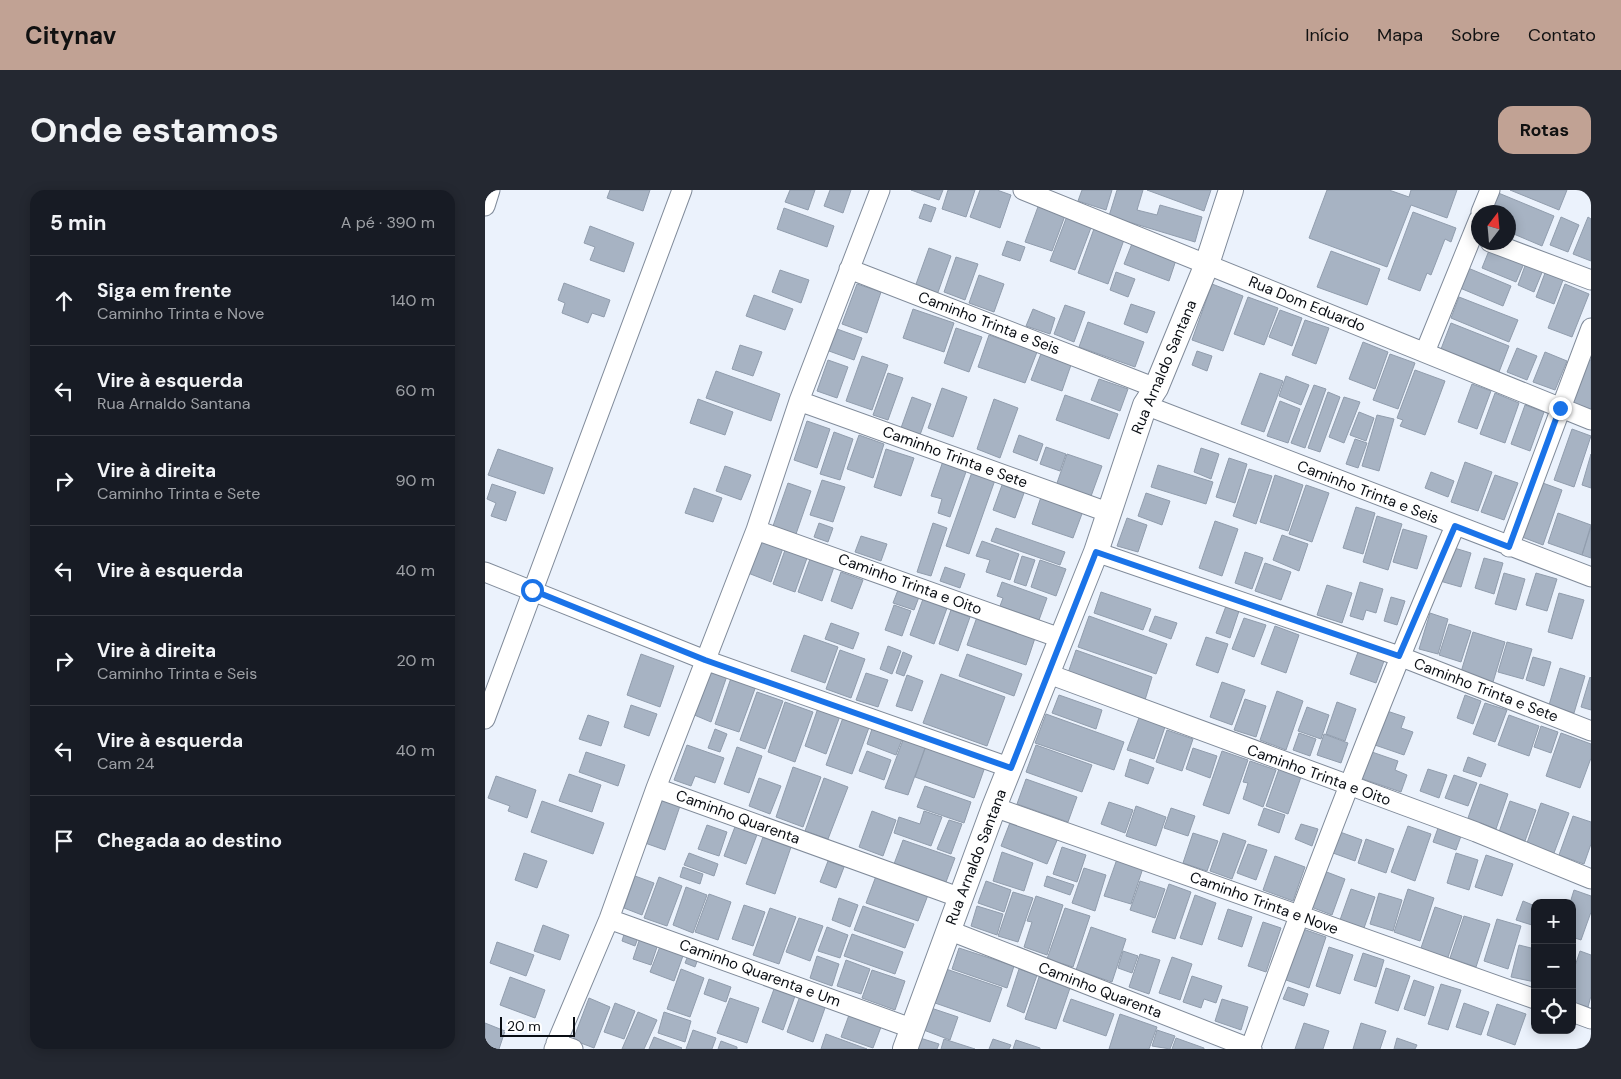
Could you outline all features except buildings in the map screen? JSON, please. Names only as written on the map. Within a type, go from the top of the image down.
[{"type":"street","points":[[485,206],[491,190]]},
{"type":"street","points":[[485,719],[682,190]]},
{"type":"street","points":[[561,1047],[656,788],[757,530],[799,402],[880,190]]},
{"type":"street","name":"Rua Dom Eduardo","points":[[1023,190],[1591,420]]},
{"type":"street","name":"Rua Arnaldo Santana","points":[[908,1039],[994,807],[1047,673],[1063,639],[1096,552],[1151,397],[1207,264],[1231,190]]},
{"type":"street","points":[[1484,205],[1490,190]]},
{"type":"street","points":[[1425,352],[1471,243]]},
{"type":"street","points":[[1511,250],[1591,280]]},
{"type":"street","name":"Caminho Trinta e Seis","points":[[849,269],[1455,526],[1591,577]]},
{"type":"street","points":[[1509,547],[1591,328]]},
{"type":"street","name":"Caminho Trinta e Sete","points":[[799,402],[1110,513]]},
{"type":"street","points":[[1251,1049],[1298,916],[1399,656],[1455,526]]},
{"type":"street","name":"Caminho Trinta e Oito","points":[[757,530],[1063,639]]},
{"type":"street","name":"Caminho Trinta e Sete","points":[[1096,552],[1399,656],[1591,731]]},
{"type":"street","points":[[485,572],[705,660],[1011,768]]},
{"type":"street","name":"Caminho Trinta e Oito","points":[[1047,673],[1476,832],[1591,879]]},
{"type":"street","name":"Caminho Quarenta","points":[[656,788],[961,898]]},
{"type":"street","name":"Caminho Trinta e Nove","points":[[994,807],[1531,998]]},
{"type":"street","name":"Caminho Quarenta e Um","points":[[609,919],[908,1039]]},
{"type":"street","name":"Caminho Quarenta","points":[[948,930],[1251,1049]]},
{"type":"street","points":[[1576,1013],[1591,1019]]},
{"type":"route","points":[[532,590],[705,660],[1011,768],[1096,552],[1399,656],[1455,526],[1509,547],[1560,408]]}]
